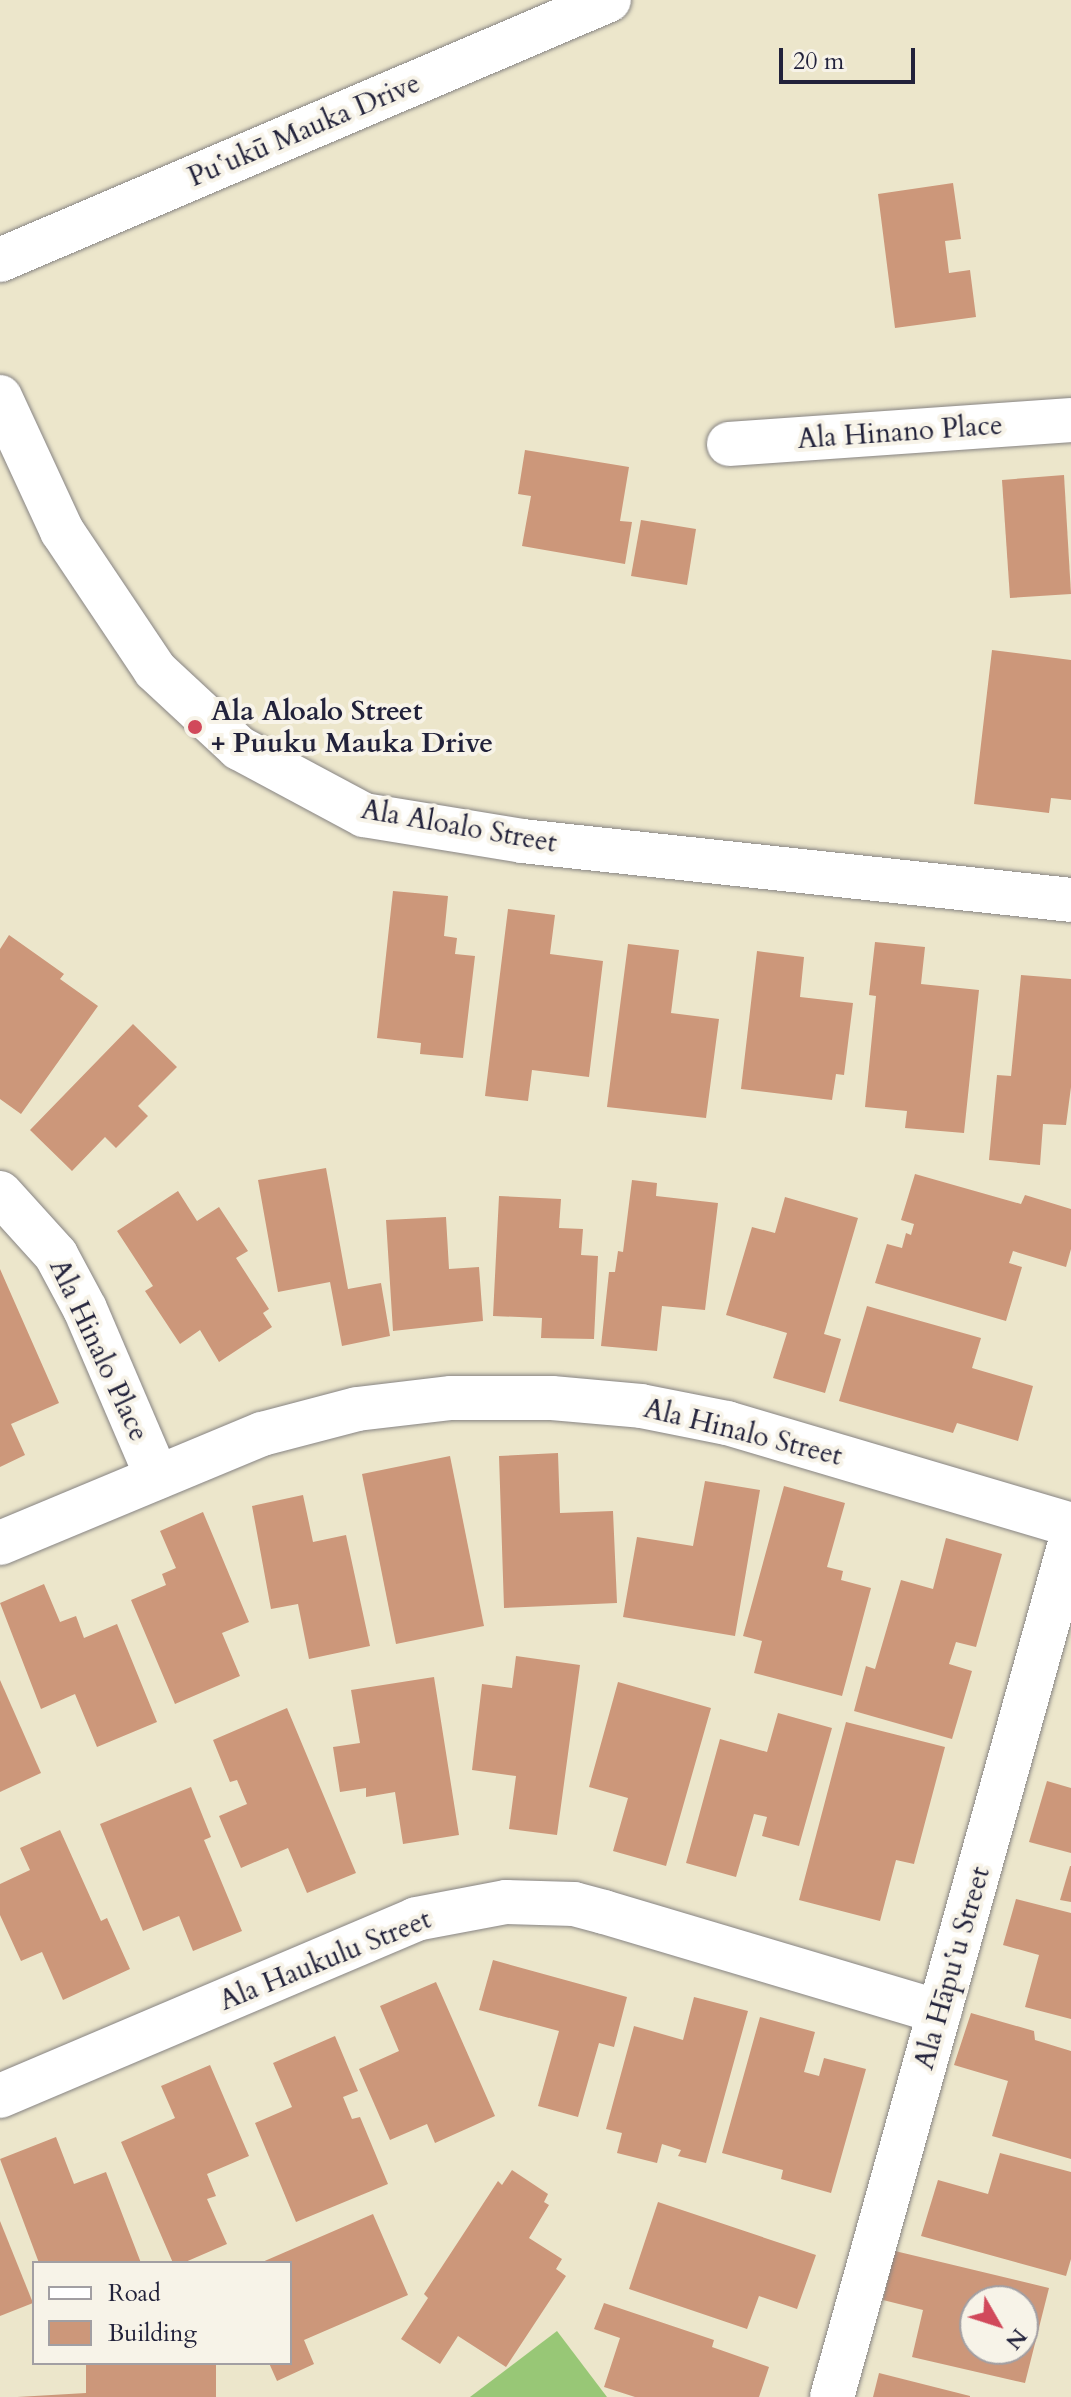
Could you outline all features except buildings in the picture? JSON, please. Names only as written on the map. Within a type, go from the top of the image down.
[{"type":"street","name":"Puʻukū Mauka Drive","points":[[0,260],[609,0]]},
{"type":"street","name":"Ala Aloalo Street","points":[[0,397],[62,531],[155,670],[239,748],[364,815],[522,841],[1071,900]]},
{"type":"street","name":"Ala Hinano Place","points":[[729,444],[1071,420]]},
{"type":"street","name":"Ala Hinalo Place","points":[[0,1193],[56,1255],[85,1309],[157,1477]]},
{"type":"street","name":"Ala Hinalo Street","points":[[0,1543],[262,1434],[357,1409],[451,1398],[552,1398],[641,1406],[727,1423],[1071,1525]]},
{"type":"street","name":"Ala Hāpuʻu Street","points":[[832,2397],[1071,1539]]},
{"type":"street","name":"Ala Haukulu Street","points":[[0,2096],[416,1919],[492,1903],[528,1901],[574,1904],[939,2012]]},
{"type":"green space","points":[[557,2331],[607,2397],[470,2397]]},
{"type":"place","name":"Ala Aloalo Street + Puuku Mauka Drive","points":[[195,727]]}]
